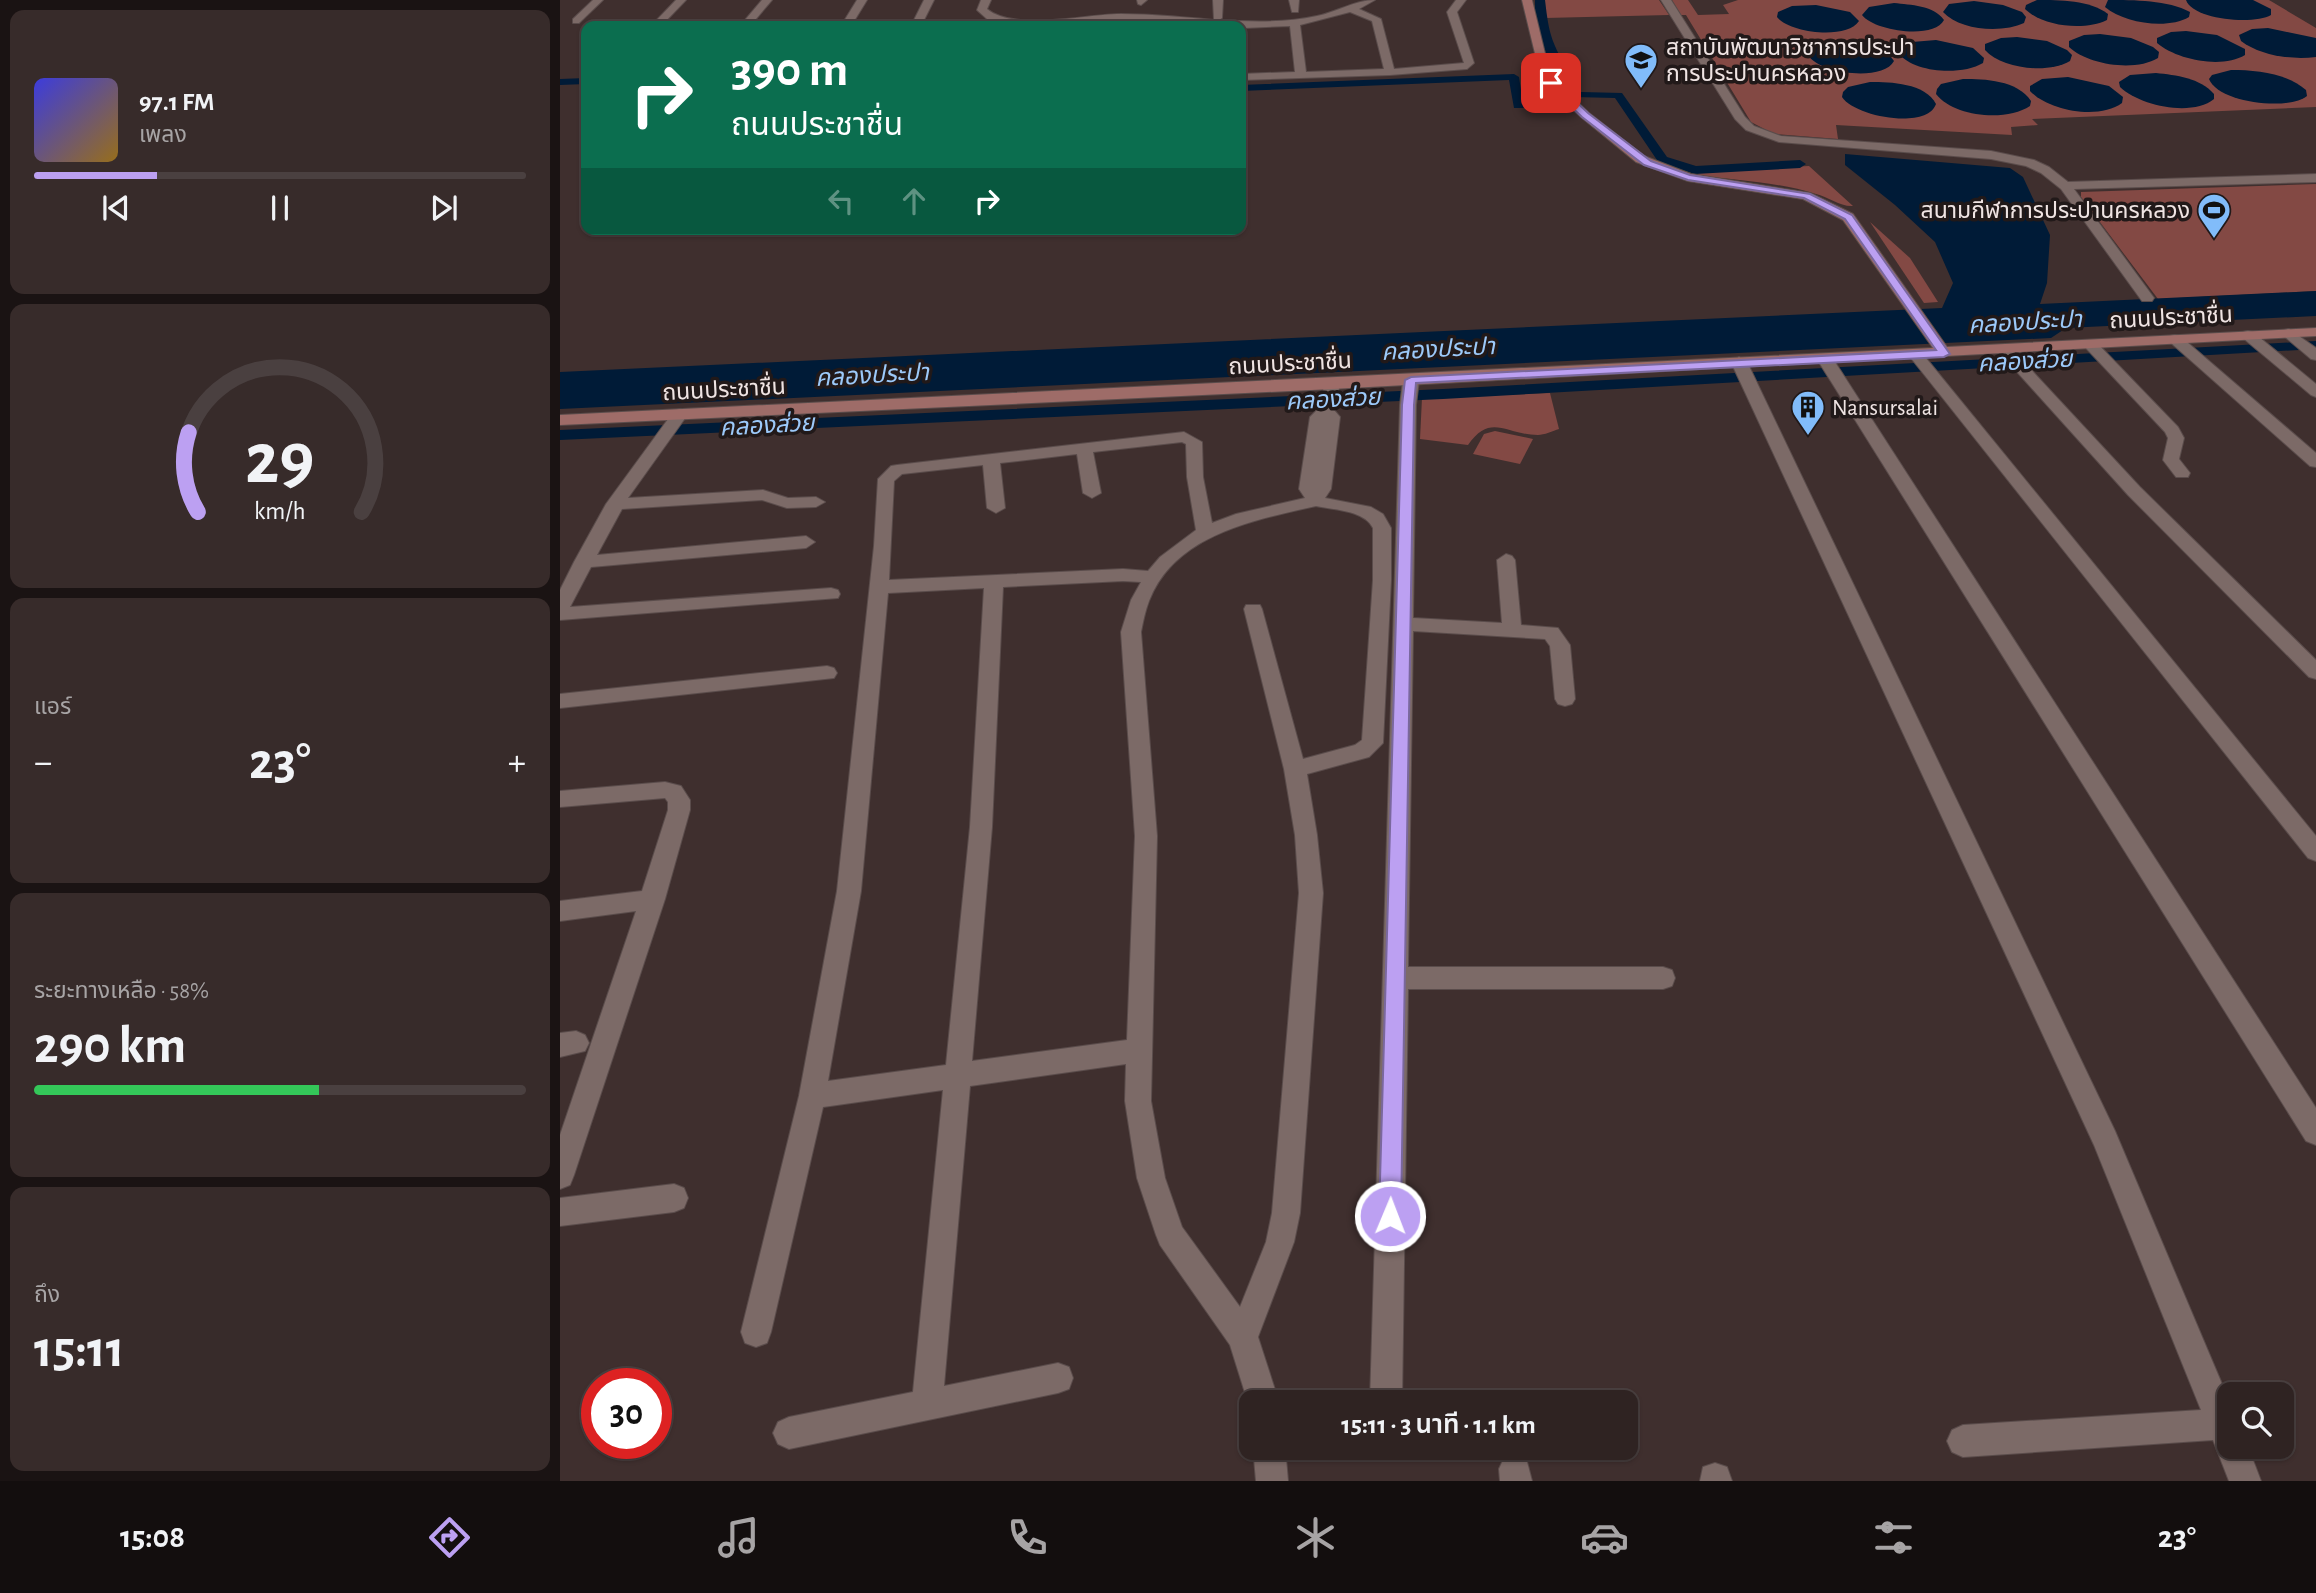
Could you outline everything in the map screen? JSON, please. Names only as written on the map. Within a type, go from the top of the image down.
[{"type":"main road","points":[[1527,0],[1545,71],[1551,83],[1585,115],[1640,159],[1688,177],[1791,192],[1819,201],[1848,217],[1941,350]]},
{"type":"main road","name":"ถนนประชาชื่น","points":[[560,420],[1330,399],[1410,391],[1922,363],[1941,350],[2008,354],[2098,353],[2179,343],[2294,337],[2316,332]]},
{"type":"street","points":[[576,21],[598,0]]},
{"type":"street","points":[[661,21],[681,0]]},
{"type":"street","points":[[749,21],[767,0]]},
{"type":"street","points":[[849,21],[862,0]]},
{"type":"street","points":[[918,21],[929,0]]},
{"type":"street","points":[[986,0],[982,10],[996,21]]},
{"type":"street","points":[[1216,21],[1218,0]]},
{"type":"street","points":[[1246,23],[1296,23],[1351,9],[1370,0]]},
{"type":"street","points":[[1246,77],[1390,72],[1467,66],[1469,63],[1452,12],[1461,0]]},
{"type":"street","points":[[1666,0],[1741,119],[1750,128],[1779,139],[2013,158],[2045,170],[2065,186],[2147,298]]},
{"type":"street","points":[[1351,9],[1376,19],[1390,72]]},
{"type":"street","points":[[1296,23],[1301,75]]},
{"type":"street","points":[[2065,186],[2316,177]]},
{"type":"street","points":[[2294,337],[2316,356]]},
{"type":"street","points":[[2253,339],[2316,392]]},
{"type":"street","points":[[2179,343],[2316,462]]},
{"type":"street","points":[[2098,353],[2172,430],[2176,438],[2171,460],[2182,473]]},
{"type":"street","points":[[2008,354],[2144,501],[2316,672]]},
{"type":"street","points":[[1922,363],[2316,852]]},
{"type":"street","points":[[1832,369],[2316,1132]]},
{"type":"street","points":[[1743,371],[2105,1140],[2217,1411]]},
{"type":"street","points":[[1386,1390],[1410,391]]},
{"type":"street","points":[[1316,501],[1322,489],[1331,428],[1330,399]]},
{"type":"street","points":[[560,607],[615,505],[679,416]]},
{"type":"street","points":[[756,1332],[812,1096],[849,891],[879,587],[886,479],[897,470],[1191,438],[1194,442],[1195,477],[1205,532]]},
{"type":"street","points":[[1084,448],[1093,493]]},
{"type":"street","points":[[991,459],[996,508]]},
{"type":"street","points":[[615,505],[764,495],[787,503],[816,502]]},
{"type":"street","points":[[1259,1390],[1243,1337],[1170,1235],[1151,1178],[1138,1101],[1146,836],[1130,632],[1140,600],[1153,577],[1166,561],[1205,532],[1242,518],[1316,501],[1365,510],[1377,518],[1382,528],[1382,580],[1372,743],[1362,751],[1295,769]]},
{"type":"street","points":[[583,562],[806,542]]},
{"type":"street","points":[[1506,560],[1512,630]]},
{"type":"street","points":[[879,587],[1123,575],[1153,577]]},
{"type":"street","points":[[928,1405],[981,827],[994,582]]},
{"type":"street","points":[[560,614],[831,594]]},
{"type":"street","points":[[1243,1337],[1280,1242],[1286,1213],[1311,893],[1306,835],[1295,769],[1253,609]]},
{"type":"street","points":[[1403,624],[1542,632],[1557,637],[1565,699]]},
{"type":"street","points":[[560,701],[827,673]]},
{"type":"street","points":[[560,799],[666,790],[673,792],[678,800],[679,810],[653,899],[560,1175]]},
{"type":"street","points":[[560,911],[653,899]]},
{"type":"street","points":[[1395,978],[1663,978]]},
{"type":"street","points":[[812,1096],[1138,1051]]},
{"type":"street","points":[[560,1212],[674,1198]]},
{"type":"street","points":[[789,1433],[1058,1378]]},
{"type":"street","points":[[1963,1441],[2217,1438]]},
{"type":"street","points":[[2236,1459],[2245,1481]]},
{"type":"street","points":[[1270,1460],[1272,1481]]},
{"type":"shaded area","points":[[1543,0],[1659,0],[1669,15],[1545,18]]},
{"type":"shaded area","points":[[1672,0],[1688,0],[1698,15],[1729,14],[1723,5],[1738,0],[2269,0],[2316,28],[2316,107],[2032,119],[2038,125],[2011,127],[2012,135],[1836,125],[1838,139],[1774,134],[1751,122],[1686,15],[1681,15]]},
{"type":"shaded area","points":[[1809,166],[1853,206],[1802,190],[1695,175],[1694,172]]},
{"type":"shaded area","name":"สนามกีฬาการประปานครหลวง","points":[[2316,184],[2316,291],[2158,299],[2081,197],[2081,192]]},
{"type":"shaded area","points":[[1870,222],[1910,258],[1938,302],[1924,303]]},
{"type":"shaded area","points":[[1550,393],[1559,429],[1551,432],[1538,435],[1492,427],[1476,435],[1468,445],[1420,439],[1422,398]]},
{"type":"shaded area","points":[[1495,431],[1533,439],[1520,464],[1473,454],[1484,434]]},
{"type":"water","points":[[2037,0],[2093,6],[2108,14],[2107,20],[2076,26],[2042,20],[2025,9],[2026,5]]},
{"type":"water","points":[[2108,0],[2161,3],[2190,12],[2189,17],[2180,21],[2146,23],[2113,13],[2105,7]]},
{"type":"water","points":[[2186,0],[2253,0],[2271,9],[2271,15],[2252,20],[2225,19],[2200,12]]},
{"type":"water","points":[[1974,1],[2003,5],[2022,12],[2026,17],[2024,23],[2005,28],[1982,28],[1960,23],[1943,12],[1949,4]]},
{"type":"water","points":[[1894,3],[1934,11],[1944,20],[1929,30],[1904,31],[1878,25],[1862,15],[1869,7]]},
{"type":"water","points":[[1816,5],[1850,12],[1859,21],[1843,31],[1818,32],[1793,27],[1777,17],[1778,12],[1792,6]]},
{"type":"water","points":[[2268,28],[2316,38],[2316,57],[2277,56],[2241,41],[2239,35],[2252,29]]},
{"type":"water","points":[[2171,32],[2217,35],[2245,49],[2245,55],[2224,61],[2200,61],[2176,54],[2157,43],[2157,38]]},
{"type":"water","points":[[2084,35],[2131,38],[2153,47],[2159,52],[2158,58],[2137,65],[2112,64],[2088,58],[2069,47],[2069,41]]},
{"type":"water","points":[[2001,38],[2047,41],[2067,50],[2072,55],[2070,61],[2050,67],[2026,68],[2002,62],[1985,50],[1985,44]]},
{"type":"water","points":[[1936,40],[1973,48],[1984,58],[1983,63],[1963,70],[1938,70],[1915,65],[1898,53],[1898,48],[1912,42]]},
{"type":"water","points":[[1843,42],[1878,48],[1894,61],[1888,68],[1877,72],[1851,73],[1825,67],[1814,62],[1808,55],[1816,46]]},
{"type":"water","points":[[2231,70],[2280,76],[2298,84],[2306,90],[2307,96],[2298,101],[2270,104],[2239,99],[2215,87],[2209,79],[2212,75]]},
{"type":"water","points":[[2156,73],[2179,76],[2202,84],[2214,94],[2214,99],[2193,107],[2166,107],[2140,99],[2120,87],[2119,82],[2130,75]]},
{"type":"water","points":[[2068,77],[2109,86],[2123,97],[2122,103],[2101,111],[2074,111],[2049,104],[2030,91],[2030,86],[2042,79]]},
{"type":"water","points":[[1963,79],[1990,80],[2009,85],[2025,94],[2031,101],[2030,106],[2008,114],[1981,115],[1955,108],[1936,94],[1941,84]]},
{"type":"water","points":[[1870,82],[1897,83],[1916,88],[1931,97],[1936,104],[1930,112],[1919,117],[1890,118],[1861,110],[1842,97],[1848,87]]},
{"type":"water","name":"คลองประปา","points":[[1845,154],[2010,168],[2023,177],[2050,235],[2047,283],[2040,304],[2316,291],[2316,316],[2066,328],[2051,338],[560,409],[560,372],[1942,308],[1953,283],[1935,242],[1895,205],[1845,165]]},
{"type":"waterway","points":[[1540,0],[1540,19],[1551,54],[1556,57],[1564,81],[1578,95],[1618,95],[1663,160],[1695,170],[1800,164]]},
{"type":"waterway","points":[[1246,88],[1514,77],[1518,106],[1548,106]]},
{"type":"waterway","points":[[560,82],[581,81]]},
{"type":"waterway","name":"คลองส่วย","points":[[560,435],[1443,394],[2316,345]]},
{"type":"place","name":"สถาบันพัฒนาวิชาการประปา การประปานครหลวง","points":[[1641,90]]},
{"type":"place","name":"สนามกีฬาการประปานครหลวง","points":[[2214,240]]},
{"type":"place","name":"Nansursalai","points":[[1808,437]]},
{"type":"route","points":[[1390,1216],[1408,405],[1411,380],[1944,354],[1848,217],[1835,208],[1791,192],[1688,177],[1647,163],[1585,115],[1551,83]]}]
